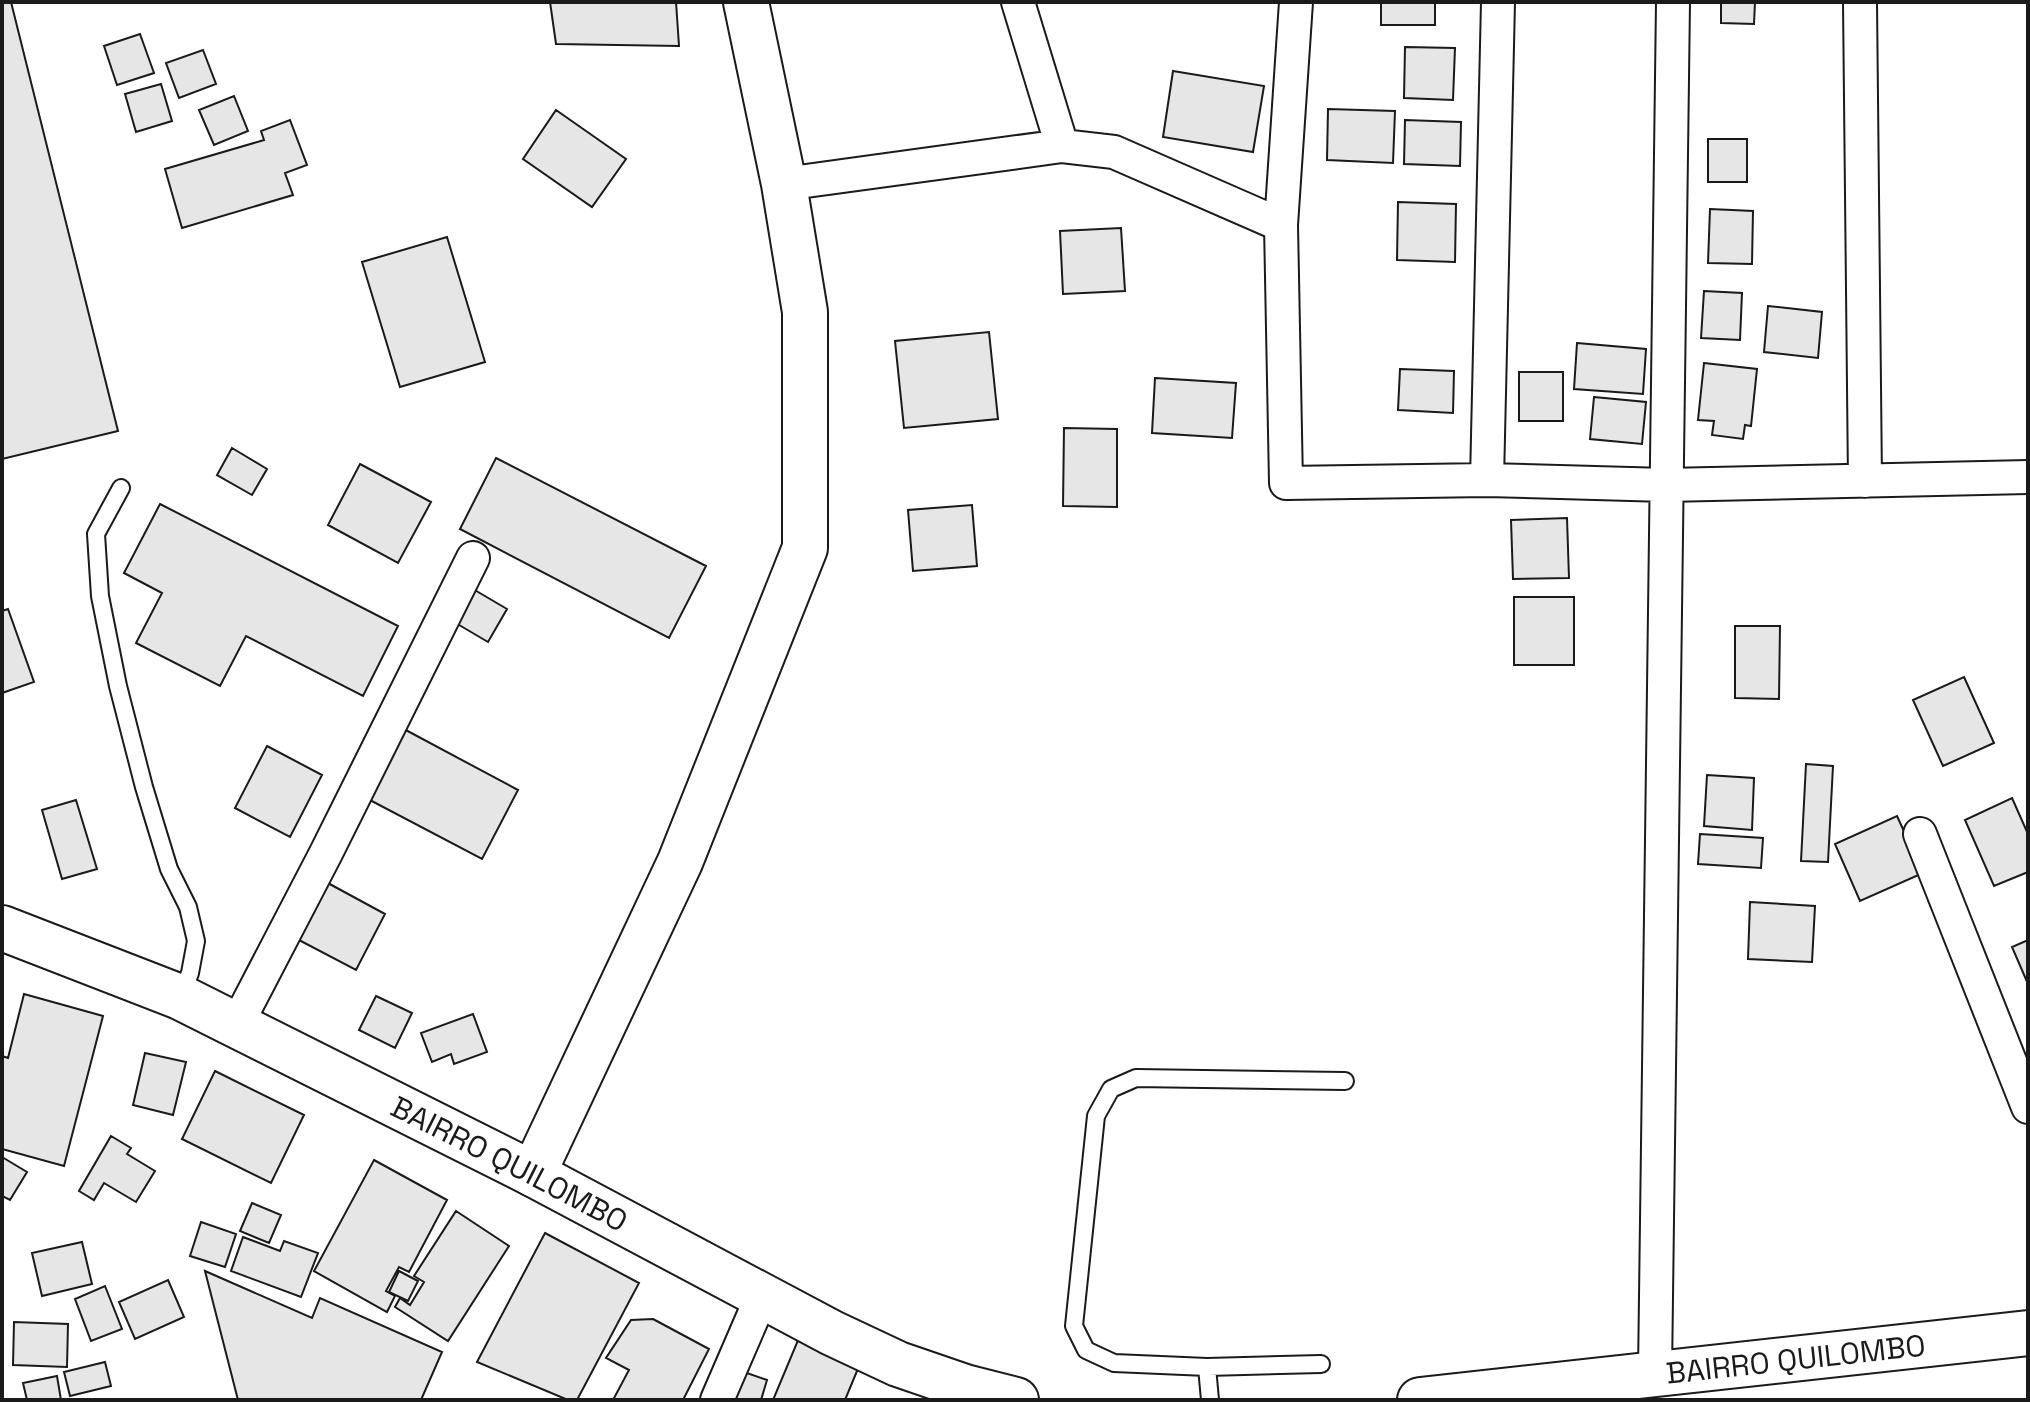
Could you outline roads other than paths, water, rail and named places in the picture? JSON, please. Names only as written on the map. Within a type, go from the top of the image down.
[{"type":"street","points":[[533,1174],[680,862],[805,548],[805,312],[784,184],[746,2]]},
{"type":"street","points":[[1018,2],[1062,146]]},
{"type":"street","points":[[1296,2],[1281,225],[1286,483],[1487,480],[1666,485],[2028,477]]},
{"type":"street","points":[[1487,480],[1498,2]]},
{"type":"street","points":[[1655,1373],[1673,2]]},
{"type":"street","points":[[1860,2],[1865,481]]},
{"type":"street","points":[[784,184],[1062,146],[1114,152],[1281,225]]},
{"type":"street","points":[[236,1026],[473,558]]},
{"type":"street","points":[[1920,834],[2028,1107]]},
{"type":"street","name":"BAIRRO QUILOMBO","points":[[2,928],[180,997],[533,1174],[832,1333],[898,1364],[965,1387],[1016,1400]]},
{"type":"street","points":[[717,1400],[762,1296]]},
{"type":"street","name":"BAIRRO QUILOMBO","points":[[1420,1400],[2028,1333]]},
{"type":"lane","points":[[121,488],[96,534],[100,596],[118,686],[144,787],[169,869],[188,907],[196,941],[190,973],[180,997]]},
{"type":"lane","points":[[1321,1364],[1207,1367],[1114,1363],[1086,1350],[1074,1326],[1096,1116],[1111,1089],[1136,1078],[1345,1081]]},
{"type":"lane","points":[[1207,1367],[1210,1400]]}]
